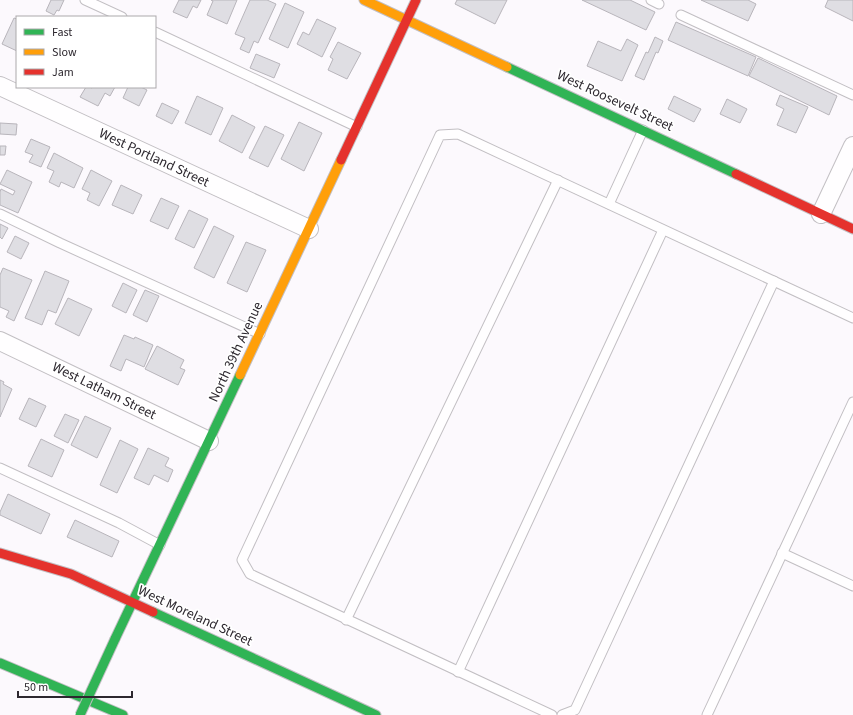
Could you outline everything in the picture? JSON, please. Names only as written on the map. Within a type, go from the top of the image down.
[{"type":"main road","name":"West Roosevelt Street","points":[[364,0],[853,229]]},
{"type":"main road","name":"North 39th Avenue","points":[[80,715],[416,0]]},
{"type":"main road","name":"West Moreland Street","points":[[0,553],[49,566],[71,574],[376,715]]},
{"type":"main road","points":[[0,663],[123,715]]},
{"type":"street","name":"West Portland Street","points":[[0,86],[309,229]]},
{"type":"street","points":[[821,214],[853,146]]},
{"type":"street","name":"West Latham Street","points":[[0,341],[209,441]]},
{"type":"lane","points":[[85,0],[120,16]]},
{"type":"lane","points":[[681,15],[853,95]]},
{"type":"lane","points":[[156,32],[357,127]]},
{"type":"lane","points":[[609,204],[642,130]]},
{"type":"lane","points":[[552,715],[250,574],[242,560],[440,135],[458,134],[853,318]]},
{"type":"lane","points":[[346,620],[558,180]]},
{"type":"lane","points":[[0,214],[260,334]]},
{"type":"lane","points":[[458,672],[663,230]]},
{"type":"lane","points":[[562,715],[575,710],[774,281]]},
{"type":"lane","points":[[707,715],[853,402]]},
{"type":"lane","points":[[0,468],[119,523],[160,544]]},
{"type":"lane","points":[[782,553],[853,586]]},
{"type":"building","points":[[51,0],[64,0],[59,11],[57,10],[54,15],[46,11]]},
{"type":"building","points":[[179,0],[201,0],[197,8],[193,6],[187,18],[173,12]]},
{"type":"building","points":[[211,0],[237,0],[227,24],[207,15],[213,1]]},
{"type":"building","points":[[250,0],[267,0],[276,4],[258,43],[254,41],[249,53],[240,49],[245,38],[235,34]]},
{"type":"building","points":[[457,0],[507,0],[495,24],[455,4]]},
{"type":"building","points":[[582,0],[630,0],[655,12],[646,30]]},
{"type":"building","points":[[701,0],[748,0],[756,4],[748,21]]},
{"type":"building","points":[[828,0],[853,0],[853,21],[825,7]]},
{"type":"building","points":[[285,3],[304,12],[288,48],[269,39]]},
{"type":"building","points":[[14,18],[16,19],[16,51],[2,44]]},
{"type":"building","points":[[317,19],[336,28],[322,57],[297,44],[303,32],[309,35]]},
{"type":"building","points":[[676,22],[756,57],[748,76],[668,40]]},
{"type":"building","points":[[655,37],[663,41],[658,53],[656,52],[644,80],[635,76]]},
{"type":"building","points":[[627,39],[638,45],[622,81],[587,66],[598,41],[621,51]]},
{"type":"building","points":[[338,42],[361,53],[347,79],[328,70],[333,59],[330,57]]},
{"type":"building","points":[[256,54],[280,64],[274,78],[250,68]]},
{"type":"building","points":[[758,58],[837,96],[829,115],[749,76]]},
{"type":"building","points":[[85,88],[114,88],[110,96],[105,93],[98,106],[80,97]]},
{"type":"building","points":[[128,88],[143,88],[147,90],[139,106],[123,98]]},
{"type":"building","points":[[780,95],[808,107],[796,133],[777,125],[784,109],[776,105]]},
{"type":"building","points":[[197,96],[223,108],[211,135],[185,123]]},
{"type":"building","points":[[674,96],[701,109],[694,122],[668,109]]},
{"type":"building","points":[[727,99],[747,109],[740,123],[720,114]]},
{"type":"building","points":[[162,103],[179,111],[172,124],[156,116]]},
{"type":"building","points":[[232,115],[255,127],[242,153],[219,141]]},
{"type":"building","points":[[299,122],[322,133],[304,171],[281,159]]},
{"type":"building","points":[[0,123],[17,124],[16,135],[0,134]]},
{"type":"building","points":[[265,126],[284,135],[268,167],[249,158]]},
{"type":"building","points":[[31,139],[50,147],[41,167],[29,162],[33,155],[25,152]]},
{"type":"building","points":[[0,146],[6,146],[5,155],[0,155]]},
{"type":"building","points":[[54,153],[83,168],[74,188],[61,182],[59,187],[49,182],[54,171],[47,168]]},
{"type":"building","points":[[7,170],[32,182],[18,213],[0,205],[1,189],[13,195],[15,191],[0,184]]},
{"type":"building","points":[[91,170],[112,181],[99,206],[87,200],[90,193],[82,189]]},
{"type":"building","points":[[121,185],[142,195],[133,214],[112,205]]},
{"type":"building","points":[[161,198],[179,206],[168,229],[150,221]]},
{"type":"building","points":[[189,210],[208,219],[194,248],[175,239]]},
{"type":"building","points":[[0,224],[8,228],[2,239],[0,237]]},
{"type":"building","points":[[214,226],[234,236],[214,278],[194,268]]},
{"type":"building","points":[[15,236],[29,243],[21,259],[7,252]]},
{"type":"building","points":[[246,242],[266,250],[247,292],[227,283]]},
{"type":"building","points":[[3,268],[32,280],[14,321],[6,317],[9,311],[0,307],[0,275]]},
{"type":"building","points":[[45,271],[69,281],[56,313],[48,310],[42,325],[25,318]]},
{"type":"building","points":[[123,283],[137,290],[126,313],[112,306]]},
{"type":"building","points":[[145,290],[159,296],[147,322],[133,315]]},
{"type":"building","points":[[68,298],[92,309],[79,336],[55,324]]},
{"type":"building","points":[[124,335],[134,339],[135,337],[153,345],[144,367],[126,359],[121,371],[110,366]]},
{"type":"building","points":[[157,346],[184,360],[180,368],[185,370],[178,385],[145,369]]},
{"type":"building","points":[[0,380],[4,382],[3,384],[12,389],[0,417]]},
{"type":"building","points":[[29,398],[46,406],[36,427],[19,419]]},
{"type":"building","points":[[65,414],[79,420],[68,443],[54,436]]},
{"type":"building","points":[[85,416],[111,428],[97,458],[71,445]]},
{"type":"building","points":[[41,439],[64,450],[52,477],[28,466]]},
{"type":"building","points":[[120,440],[138,449],[117,493],[100,485]]},
{"type":"building","points":[[148,448],[169,458],[165,466],[173,470],[168,482],[154,475],[149,485],[134,478]]},
{"type":"building","points":[[8,494],[50,514],[41,534],[0,515]]},
{"type":"building","points":[[75,520],[119,541],[112,557],[67,537]]},
{"type":"traffic: fast","points":[[507,67],[736,174]]},
{"type":"traffic: fast","points":[[115,639],[240,375]]},
{"type":"traffic: fast","points":[[153,612],[376,715]]},
{"type":"traffic: fast","points":[[80,715],[115,639]]},
{"type":"traffic: fast","points":[[0,663],[123,715]]},
{"type":"traffic: slow","points":[[364,0],[507,67]]},
{"type":"traffic: slow","points":[[240,375],[341,160]]},
{"type":"traffic: jam","points":[[341,160],[416,0]]},
{"type":"traffic: jam","points":[[736,174],[853,229]]},
{"type":"traffic: jam","points":[[0,553],[71,574],[153,612]]}]
